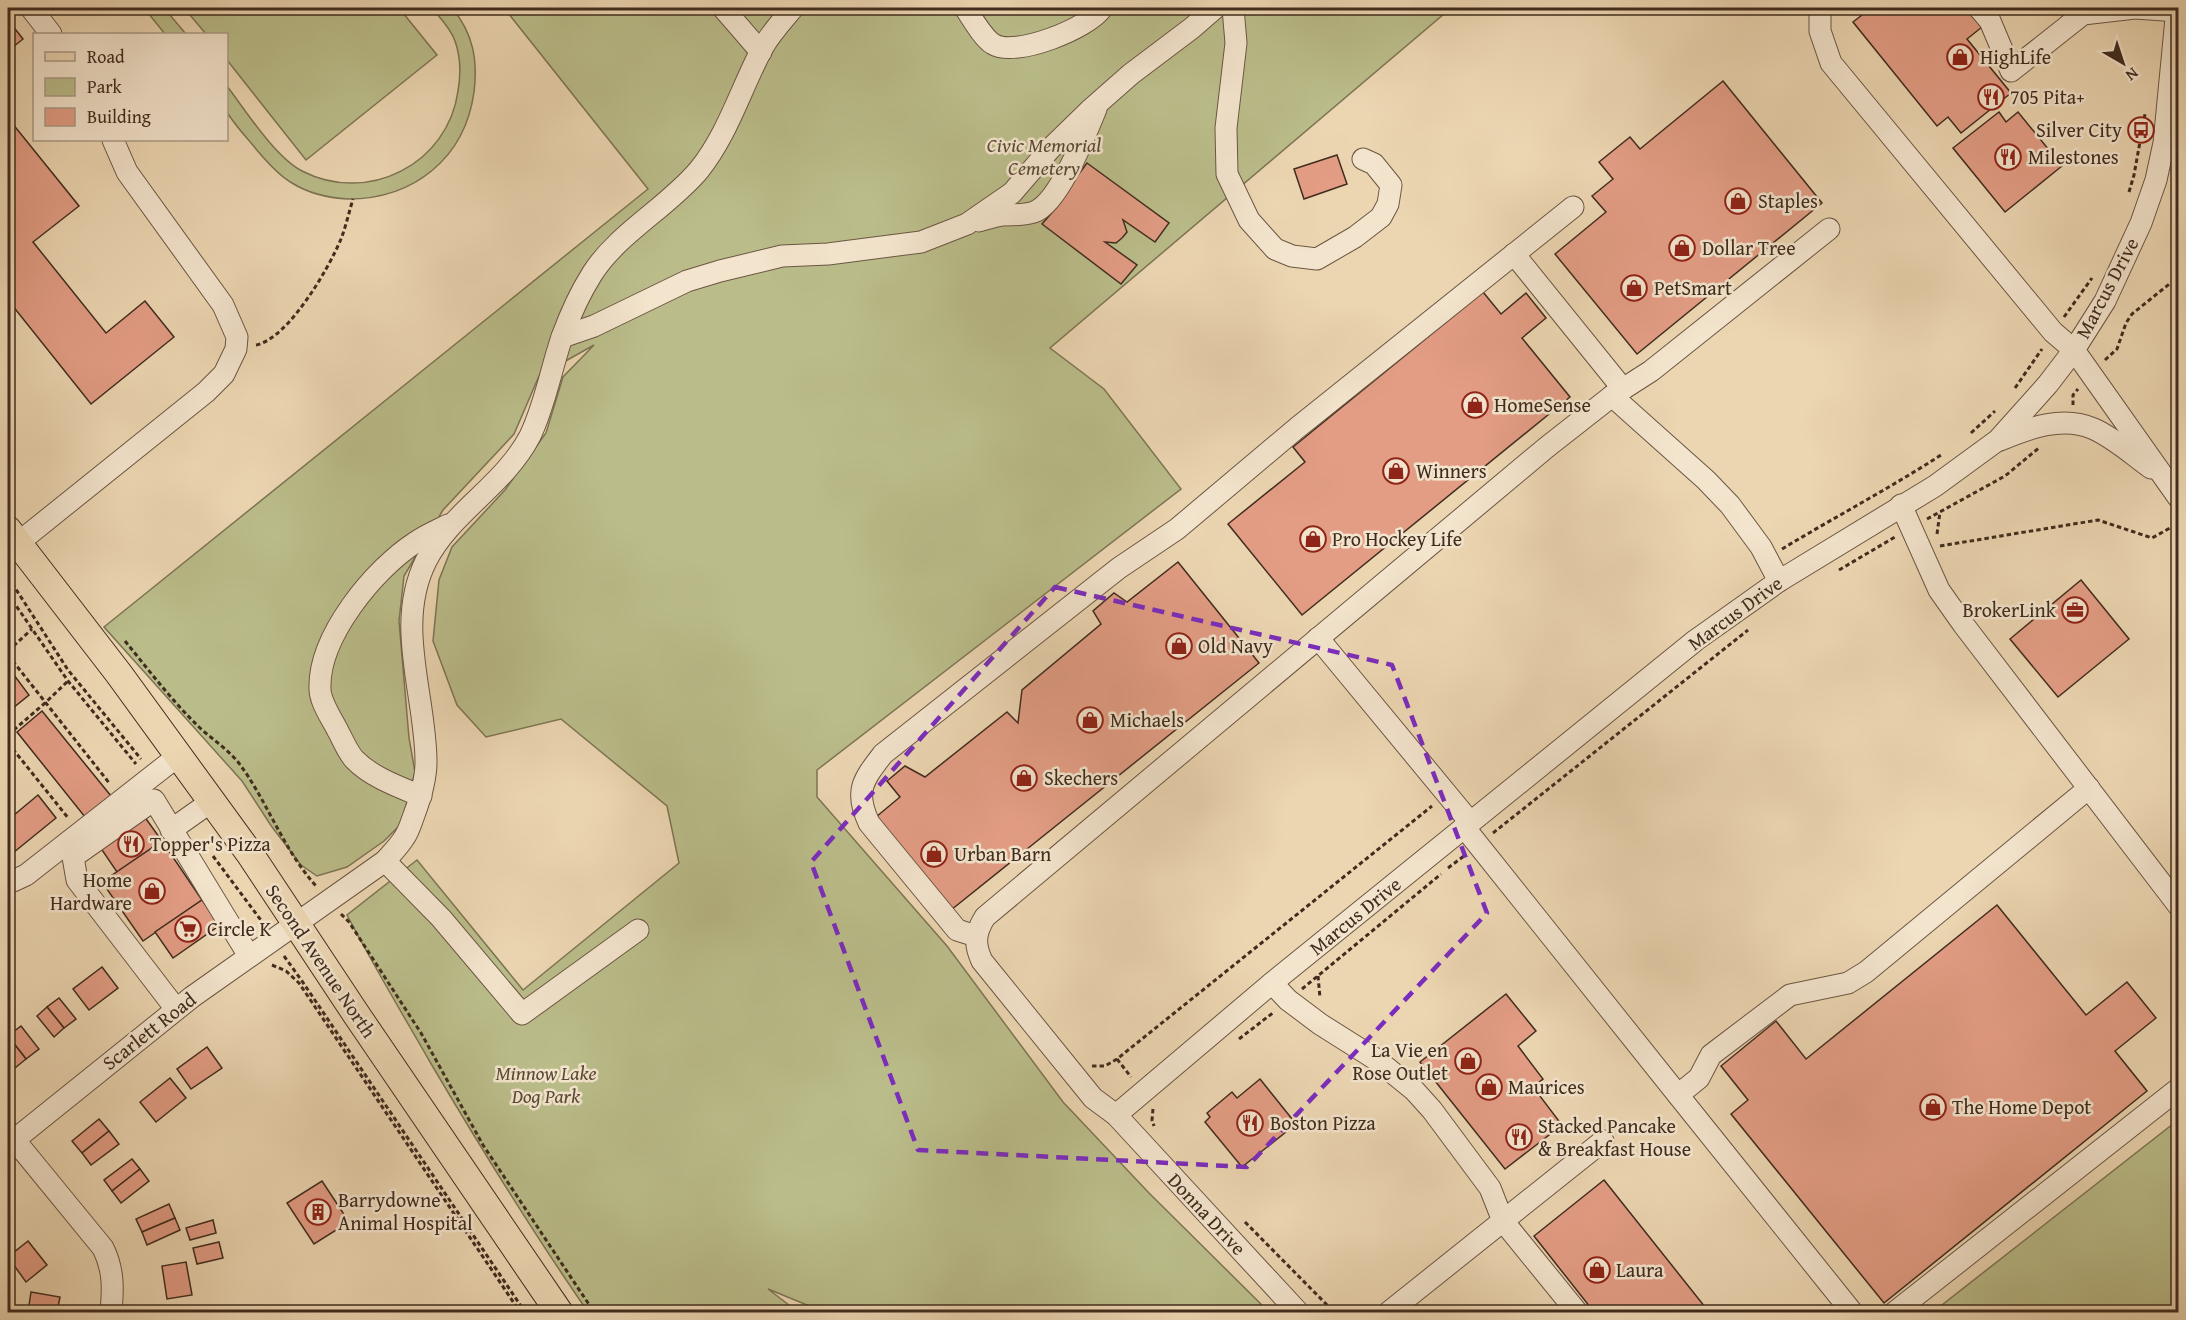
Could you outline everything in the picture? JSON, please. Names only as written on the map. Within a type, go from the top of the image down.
[{"type":"main road","name":"Second Avenue North","points":[[13,536],[119,674],[212,801],[559,1312]]},
{"type":"street","points":[[31,8],[50,33]]},
{"type":"street","points":[[723,8],[761,52]]},
{"type":"street","points":[[421,796],[391,784],[370,772],[353,758],[320,692],[322,661],[339,626],[369,582],[415,542],[452,523],[508,469],[530,436],[546,393],[562,338],[575,305],[593,272],[611,252],[677,194],[700,169],[722,135],[761,52],[793,8]]},
{"type":"street","points":[[965,8],[976,26],[993,45],[1008,48],[1026,47],[1081,26],[1098,14],[1102,8]]},
{"type":"street","points":[[967,224],[1012,193],[1050,149],[1099,103],[1131,74],[1215,8]]},
{"type":"street","points":[[1233,8],[1236,43],[1226,128],[1227,174],[1249,220],[1275,249],[1292,256],[1317,259],[1355,237],[1381,217],[1388,204],[1391,185],[1374,164],[1363,159]]},
{"type":"street","points":[[1820,8],[1820,31],[1831,63],[2053,332],[2074,350],[2178,497]]},
{"type":"street","points":[[1979,8],[1990,21],[2011,71],[2083,15],[2135,8],[2178,10]]},
{"type":"street","name":"Marcus Drive","points":[[1116,1115],[1272,983],[1696,640],[1779,580],[1935,486],[1998,440],[2048,384],[2074,350],[2105,301],[2141,223],[2156,180],[2164,143],[2178,10]]},
{"type":"street","points":[[562,338],[594,326],[687,281],[720,271],[782,256],[828,254],[921,242],[967,224],[1001,215],[1029,213],[1044,206],[1069,171],[1099,103]]},
{"type":"street","points":[[13,536],[206,392],[224,374],[236,349],[237,337],[222,305],[127,172],[113,141]]},
{"type":"street","points":[[1573,207],[1297,428],[1177,529],[1119,568],[883,754],[866,776],[862,788],[861,807],[869,823],[957,930],[976,936],[985,916],[1547,447],[1618,392],[1660,364],[1829,229]]},
{"type":"street","points":[[1514,254],[1618,392],[1730,505],[1767,557],[1779,580]]},
{"type":"street","points":[[1998,440],[2042,425],[2072,424],[2093,429],[2164,477]]},
{"type":"street","points":[[1901,505],[1939,590],[2178,905]]},
{"type":"street","name":"Scarlett Road","points":[[10,1139],[176,1009],[385,861],[406,836],[421,796],[426,764],[412,650],[414,593],[426,561],[452,523]]},
{"type":"street","points":[[1318,638],[1467,825],[1478,845],[1852,1312]]},
{"type":"street","points":[[8,879],[13,881],[26,875],[178,756]]},
{"type":"street","points":[[1678,1095],[1699,1078],[1711,1055],[1790,995],[1848,983],[1866,972],[2089,788]]},
{"type":"street","points":[[176,1009],[77,880],[73,857],[154,800],[249,956]]},
{"type":"street","points":[[171,830],[212,801]]},
{"type":"street","points":[[385,861],[441,918],[522,1014],[638,930]]},
{"type":"street","name":"Donna Drive","points":[[976,936],[976,948],[982,961],[1093,1098],[1116,1115],[1298,1312]]},
{"type":"street","points":[[1272,983],[1288,1000],[1320,1024],[1377,1060],[1414,1090],[1459,1145],[1490,1188],[1503,1221],[1577,1312]]},
{"type":"street","points":[[1895,1312],[2178,1089]]},
{"type":"street","points":[[10,1139],[103,1248],[113,1274],[111,1312]]},
{"type":"street","points":[[1389,1312],[1603,1141]]},
{"type":"path","points":[[2128,194],[2134,175],[2146,108]]},
{"type":"path","points":[[236,349],[264,344],[278,333],[306,302],[341,239],[353,199]]},
{"type":"path","points":[[2013,391],[2087,287],[2095,272]]},
{"type":"path","points":[[2072,424],[2073,395],[2091,373],[2117,349],[2121,334],[2132,314],[2178,277]]},
{"type":"path","points":[[1970,434],[2000,405]]},
{"type":"path","points":[[1833,573],[2006,476],[2046,442]]},
{"type":"path","points":[[1767,557],[1897,483],[1942,454]]},
{"type":"path","points":[[1938,546],[2098,520],[2152,538],[2170,528]]},
{"type":"path","points":[[1234,1043],[1751,627]]},
{"type":"path","points":[[8,651],[32,629]]},
{"type":"path","points":[[8,655],[122,800]]},
{"type":"path","points":[[8,735],[68,681]]},
{"type":"path","points":[[8,743],[80,833]]},
{"type":"path","points":[[8,754],[13,750]]},
{"type":"path","points":[[1090,1066],[1104,1066],[1117,1059],[1434,804]]},
{"type":"path","points":[[273,966],[286,971],[299,982],[520,1312]]},
{"type":"path","points":[[1117,1059],[1153,1107],[1152,1120],[1157,1133]]},
{"type":"path","points":[[1241,1219],[1334,1312]]},
{"type":"highlighted area","points":[[1055,587],[1392,665],[1487,913],[1247,1167],[918,1150],[811,862]]},
{"type":"green space","points":[[144,8],[164,8],[185,33],[164,33]]},
{"type":"green space","points":[[184,8],[399,8],[437,55],[306,160],[228,61],[228,33],[205,33]]},
{"type":"green space","points":[[432,8],[452,8],[469,37],[474,58],[475,80],[469,116],[460,137],[448,155],[414,183],[394,192],[348,199],[326,196],[298,187],[277,172],[228,113],[228,87],[271,145],[302,171],[327,180],[353,183],[378,180],[401,171],[422,157],[439,139],[451,117],[458,91],[460,66],[455,41]]},
{"type":"green space","points":[[504,8],[1451,8],[1050,348],[1104,389],[1181,489],[817,770],[817,797],[947,946],[1063,1102],[1149,1193],[1269,1312],[824,1312],[768,1289],[798,1312],[588,1312],[468,1126],[347,915],[417,860],[523,990],[679,863],[667,806],[561,719],[486,737],[457,705],[433,641],[439,580],[452,547],[505,490],[546,433],[563,377],[594,345],[539,376],[514,434],[443,510],[404,576],[399,621],[409,738],[415,772],[401,824],[384,841],[347,867],[317,876],[301,865],[272,827],[242,781],[104,627],[648,189]]},
{"type":"green space","points":[[2178,1120],[2178,1312],[1933,1312]]},
{"type":"building","points":[[1871,8],[1967,8],[1982,27],[1967,39],[2011,93],[1961,133],[1948,117],[1937,126],[1853,22]]},
{"type":"building","points":[[8,20],[23,39],[8,51]]},
{"type":"building","points":[[1723,81],[1822,203],[1637,354],[1555,254],[1606,212],[1592,196],[1613,179],[1599,162],[1630,137],[1640,149]]},
{"type":"building","name":"Milestones","points":[[1999,112],[2006,122],[2018,112],[2062,166],[2005,212],[1953,148]]},
{"type":"building","points":[[12,123],[79,206],[33,242],[106,333],[145,301],[174,337],[91,404],[8,300],[8,128]]},
{"type":"building","points":[[1337,155],[1347,184],[1304,199],[1294,169]]},
{"type":"building","points":[[1087,163],[1169,223],[1155,242],[1123,220],[1127,232],[1116,243],[1105,242],[1137,265],[1121,284],[1042,224],[1056,208],[1041,196],[1073,182]]},
{"type":"building","points":[[1483,292],[1501,314],[1526,293],[1546,318],[1522,338],[1570,397],[1302,615],[1228,524],[1305,462],[1293,447]]},
{"type":"building","points":[[1178,562],[1259,663],[951,910],[876,817],[900,797],[887,781],[905,766],[925,777],[1007,712],[1018,723],[1022,690],[1101,624],[1093,611],[1114,593],[1127,602]]},
{"type":"building","name":"BrokerLink","points":[[2081,580],[2129,639],[2058,697],[2010,639]]},
{"type":"building","points":[[11,671],[29,695],[8,712],[8,674]]},
{"type":"building","points":[[42,711],[111,796],[85,817],[17,732]]},
{"type":"building","points":[[38,795],[56,818],[8,857],[8,820]]},
{"type":"building","name":"Topper's Pizza","points":[[144,816],[162,841],[117,872],[100,847]]},
{"type":"building","name":"Home Hardware","points":[[162,841],[202,900],[143,941],[102,882]]},
{"type":"building","name":"Circle K","points":[[202,900],[220,925],[173,958],[155,932]]},
{"type":"building","name":"The Home Depot","points":[[1997,905],[2086,1015],[2127,982],[2156,1018],[2115,1051],[2147,1091],[1884,1303],[1731,1114],[1748,1100],[1721,1066],[1776,1021],[1806,1059]]},
{"type":"building","points":[[102,967],[118,988],[89,1010],[73,989]]},
{"type":"building","points":[[1506,994],[1536,1031],[1518,1046],[1543,1079],[1533,1087],[1562,1125],[1505,1169],[1420,1062]]},
{"type":"building","points":[[59,998],[76,1019],[64,1028],[47,1007]]},
{"type":"building","points":[[47,1007],[64,1028],[54,1037],[37,1016]]},
{"type":"building","points":[[21,1026],[39,1049],[26,1059],[8,1036]]},
{"type":"building","points":[[8,1036],[26,1059],[15,1068],[8,1058]]},
{"type":"building","points":[[207,1047],[222,1068],[191,1089],[177,1069]]},
{"type":"building","points":[[170,1078],[186,1098],[156,1122],[140,1102]]},
{"type":"building","name":"Boston Pizza","points":[[1260,1079],[1296,1124],[1242,1167],[1205,1122],[1210,1117],[1207,1113],[1232,1092],[1237,1098]]},
{"type":"building","points":[[99,1119],[109,1131],[82,1153],[72,1141]]},
{"type":"building","points":[[109,1131],[119,1144],[91,1165],[82,1153]]},
{"type":"building","points":[[132,1159],[140,1169],[112,1191],[104,1180]]},
{"type":"building","points":[[140,1169],[149,1181],[121,1203],[112,1191]]},
{"type":"building","points":[[1604,1180],[1709,1312],[1594,1312],[1534,1236]]},
{"type":"building","name":"Barrydowne Animal Hospital","points":[[322,1181],[349,1222],[314,1244],[287,1203]]},
{"type":"building","points":[[169,1204],[175,1218],[142,1232],[136,1219]]},
{"type":"building","points":[[175,1218],[180,1230],[147,1245],[142,1232]]},
{"type":"building","points":[[213,1220],[216,1233],[190,1240],[186,1228]]},
{"type":"building","points":[[28,1241],[47,1265],[26,1282],[8,1257]]},
{"type":"building","points":[[219,1242],[223,1258],[197,1264],[193,1248]]},
{"type":"building","points":[[186,1262],[192,1295],[167,1299],[162,1266]]},
{"type":"building","points":[[31,1292],[60,1297],[57,1312],[28,1312]]},
{"type":"building","points":[[213,1308],[237,1312],[212,1312]]},
{"type":"place","name":"HighLife","points":[[1960,57]]},
{"type":"place","name":"705 Pita+","points":[[1991,97]]},
{"type":"place","name":"Silver City","points":[[2141,130]]},
{"type":"place","name":"Milestones","points":[[2008,157]]},
{"type":"place","name":"Staples","points":[[1738,201]]},
{"type":"place","name":"Dollar Tree","points":[[1682,248]]},
{"type":"place","name":"PetSmart","points":[[1634,288]]},
{"type":"place","name":"HomeSense","points":[[1475,405]]},
{"type":"place","name":"Winners","points":[[1396,471]]},
{"type":"place","name":"Pro Hockey Life","points":[[1313,539]]},
{"type":"place","name":"BrokerLink","points":[[2075,610]]},
{"type":"place","name":"Old Navy","points":[[1179,646]]},
{"type":"place","name":"Michaels","points":[[1090,720]]},
{"type":"place","name":"Skechers","points":[[1024,778]]},
{"type":"place","name":"Topper's Pizza","points":[[131,844]]},
{"type":"place","name":"Urban Barn","points":[[934,854]]},
{"type":"place","name":"Home Hardware","points":[[152,891]]},
{"type":"place","name":"Circle K","points":[[188,929]]},
{"type":"place","name":"La Vie en Rose Outlet","points":[[1468,1061]]},
{"type":"place","name":"Maurices","points":[[1489,1087]]},
{"type":"place","name":"The Home Depot","points":[[1933,1107]]},
{"type":"place","name":"Boston Pizza","points":[[1250,1123]]},
{"type":"place","name":"Stacked Pancake & Breakfast House","points":[[1519,1137]]},
{"type":"place","name":"Barrydowne Animal Hospital","points":[[318,1212]]},
{"type":"place","name":"Laura","points":[[1597,1270]]},
{"type":"park label","name":"Civic Memorial Cemetery","points":[[1044,156]]},
{"type":"park label","name":"Minnow Lake Dog Park","points":[[546,1084]]}]
